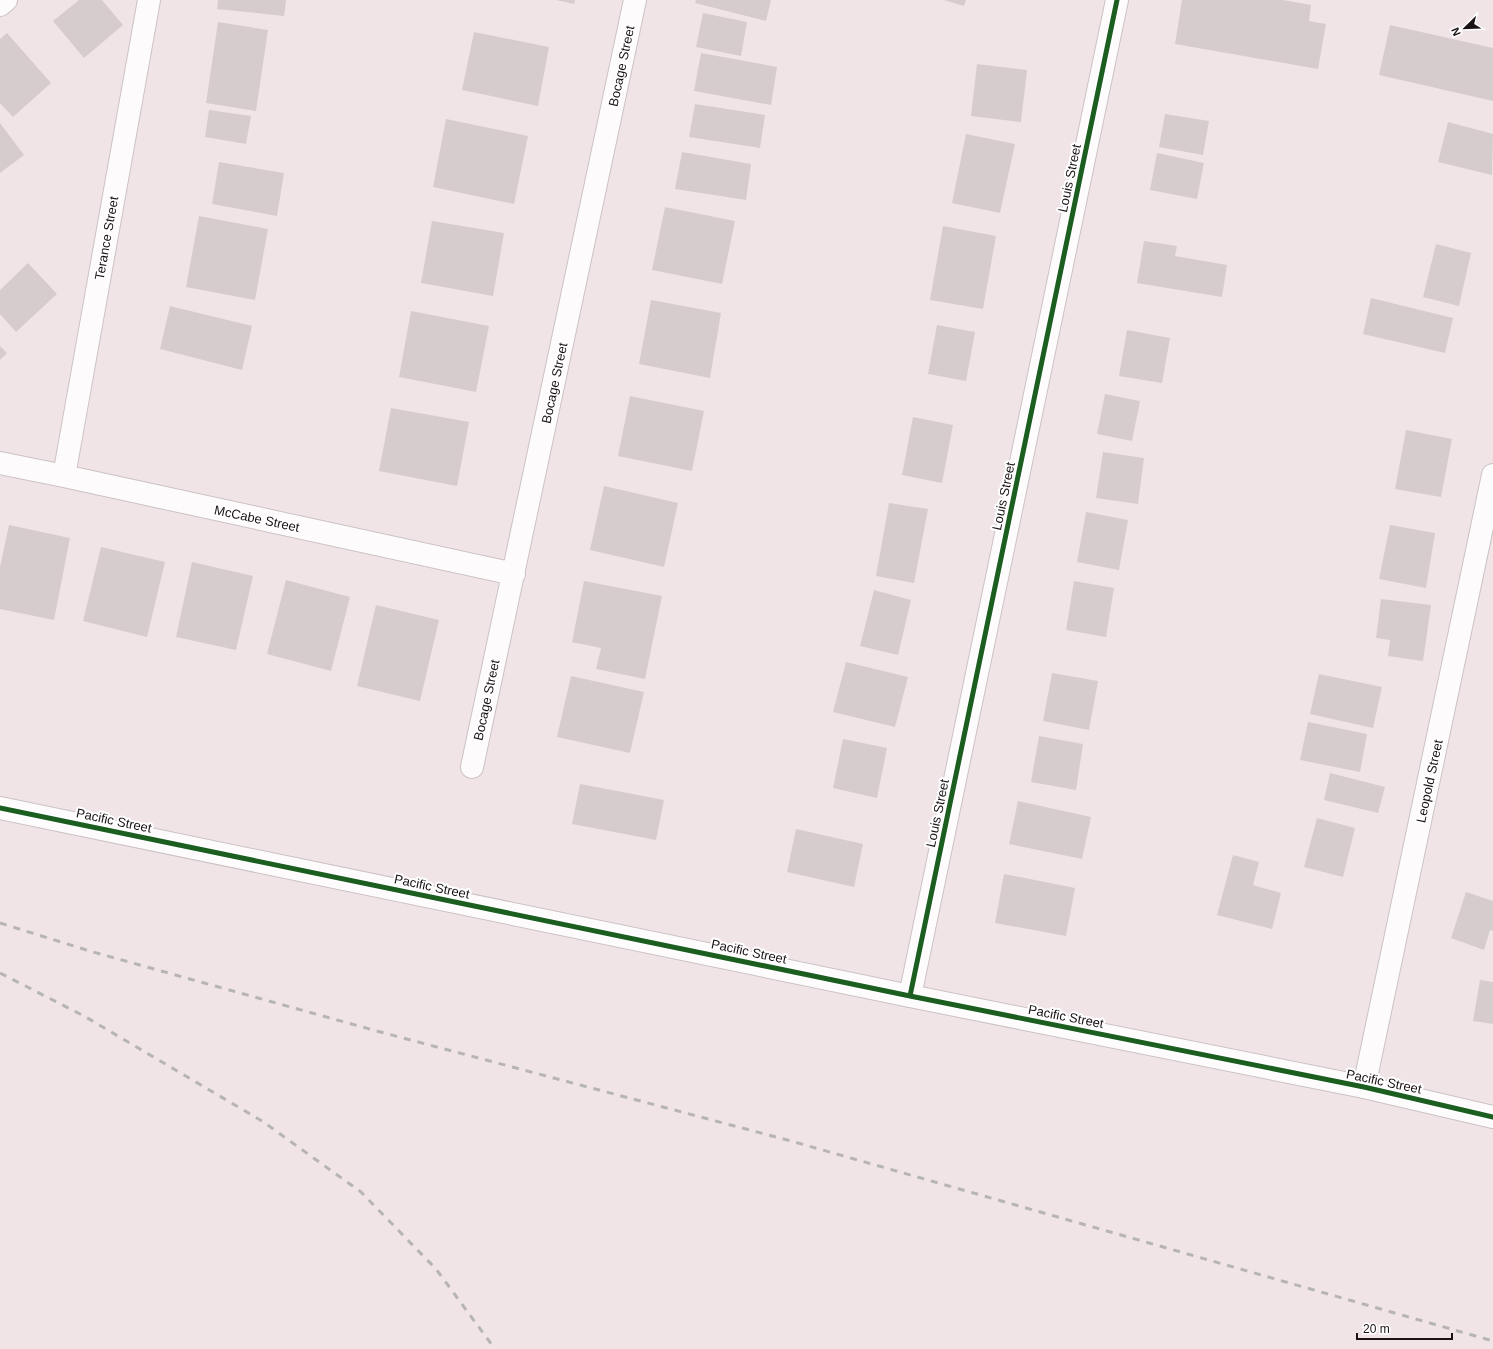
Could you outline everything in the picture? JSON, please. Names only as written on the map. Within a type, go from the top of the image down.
[{"type":"street","points":[[0,5],[6,0]]},
{"type":"street","name":"Terance Street","points":[[64,476],[148,0]]},
{"type":"street","name":"Bocage Street","points":[[472,767],[635,0]]},
{"type":"street","name":"Louis Street","points":[[910,996],[1118,0]]},
{"type":"street","name":"McCabe Street","points":[[0,463],[514,574]]},
{"type":"street","name":"Leopold Street","points":[[1364,1087],[1493,475]]},
{"type":"street","name":"Pacific Street","points":[[0,808],[910,996],[1364,1087],[1493,1117]]},
{"type":"building","points":[[79,0],[102,0],[123,25],[84,58],[53,21]]},
{"type":"building","points":[[218,0],[286,0],[284,16],[217,9]]},
{"type":"building","points":[[556,0],[575,0],[574,4]]},
{"type":"building","points":[[696,0],[771,0],[766,21],[695,3]]},
{"type":"building","points":[[944,0],[966,0],[964,6]]},
{"type":"building","points":[[1182,0],[1283,0],[1311,5],[1309,21],[1326,24],[1318,69],[1175,44]]},
{"type":"building","points":[[703,13],[747,22],[741,56],[696,47]]},
{"type":"building","points":[[218,22],[268,30],[256,111],[206,103]]},
{"type":"building","points":[[1390,25],[1493,48],[1493,101],[1379,75]]},
{"type":"building","points":[[474,32],[549,47],[538,106],[462,90]]},
{"type":"building","points":[[7,33],[51,83],[13,117],[0,103],[0,39]]},
{"type":"building","points":[[701,53],[777,67],[771,105],[694,91]]},
{"type":"building","points":[[977,64],[1027,70],[1021,122],[971,116]]},
{"type":"building","points":[[695,104],[765,115],[760,148],[689,137]]},
{"type":"building","points":[[209,110],[251,116],[246,144],[205,137]]},
{"type":"building","points":[[1165,114],[1209,121],[1203,155],[1159,147]]},
{"type":"building","points":[[446,119],[528,136],[514,204],[433,187]]},
{"type":"building","points":[[1448,122],[1493,134],[1492,175],[1438,162]]},
{"type":"building","points":[[0,123],[24,155],[0,173]]},
{"type":"building","points":[[966,134],[1015,144],[1000,213],[952,203]]},
{"type":"building","points":[[682,152],[751,164],[746,200],[675,189]]},
{"type":"building","points":[[1157,153],[1204,163],[1197,199],[1150,190]]},
{"type":"building","points":[[219,162],[284,173],[277,216],[212,204]]},
{"type":"building","points":[[665,207],[735,221],[722,284],[652,270]]},
{"type":"building","points":[[199,216],[268,229],[255,300],[186,287]]},
{"type":"building","points":[[432,221],[504,233],[493,296],[421,283]]},
{"type":"building","points":[[943,226],[996,236],[983,309],[930,300]]},
{"type":"building","points":[[1144,241],[1177,246],[1175,256],[1227,265],[1222,297],[1137,283]]},
{"type":"building","points":[[1436,244],[1471,253],[1459,306],[1423,297]]},
{"type":"building","points":[[28,263],[57,294],[16,332],[0,314],[0,290]]},
{"type":"building","points":[[1371,298],[1453,318],[1445,353],[1363,334]]},
{"type":"building","points":[[651,300],[721,313],[710,378],[639,364]]},
{"type":"building","points":[[170,306],[252,326],[242,370],[160,349]]},
{"type":"building","points":[[411,311],[489,326],[476,392],[399,377]]},
{"type":"building","points":[[937,325],[975,332],[966,381],[928,374]]},
{"type":"building","points":[[1127,330],[1170,338],[1162,383],[1119,376]]},
{"type":"building","points":[[0,346],[7,353],[0,360]]},
{"type":"building","points":[[1105,394],[1140,401],[1132,441],[1097,434]]},
{"type":"building","points":[[630,396],[704,411],[692,471],[618,456]]},
{"type":"building","points":[[391,408],[469,422],[457,486],[379,471]]},
{"type":"building","points":[[913,417],[953,425],[942,483],[902,475]]},
{"type":"building","points":[[1406,430],[1452,439],[1441,497],[1395,489]]},
{"type":"building","points":[[1103,452],[1144,458],[1138,504],[1096,498]]},
{"type":"building","points":[[604,486],[678,503],[664,567],[590,550]]},
{"type":"building","points":[[889,503],[928,509],[914,583],[876,576]]},
{"type":"building","points":[[1086,512],[1128,520],[1119,570],[1077,562]]},
{"type":"building","points":[[9,525],[70,538],[54,620],[0,609],[0,567]]},
{"type":"building","points":[[1390,525],[1435,533],[1426,588],[1379,579]]},
{"type":"building","points":[[101,547],[165,562],[147,637],[83,621]]},
{"type":"building","points":[[192,562],[253,576],[236,650],[176,637]]},
{"type":"building","points":[[286,580],[350,597],[331,671],[267,654]]},
{"type":"building","points":[[584,581],[662,596],[645,679],[596,669],[601,648],[572,642]]},
{"type":"building","points":[[1074,581],[1114,588],[1106,637],[1066,630]]},
{"type":"building","points":[[874,590],[911,600],[898,655],[860,646]]},
{"type":"building","points":[[1381,599],[1431,605],[1423,661],[1388,656],[1390,640],[1376,638]]},
{"type":"building","points":[[376,605],[439,620],[420,701],[357,686]]},
{"type":"building","points":[[846,662],[908,677],[895,727],[833,712]]},
{"type":"building","points":[[1052,673],[1098,681],[1089,730],[1043,721]]},
{"type":"building","points":[[1319,674],[1382,687],[1373,728],[1310,714]]},
{"type":"building","points":[[571,676],[644,692],[630,753],[557,737]]},
{"type":"building","points":[[1308,722],[1367,734],[1360,772],[1300,760]]},
{"type":"building","points":[[1039,736],[1083,744],[1076,790],[1031,782]]},
{"type":"building","points":[[843,739],[887,748],[877,798],[833,788]]},
{"type":"building","points":[[1330,773],[1385,787],[1378,813],[1324,800]]},
{"type":"building","points":[[580,784],[664,800],[656,840],[572,824]]},
{"type":"building","points":[[1018,801],[1091,817],[1082,859],[1009,844]]},
{"type":"building","points":[[1317,818],[1355,828],[1343,877],[1304,867]]},
{"type":"building","points":[[796,829],[863,844],[854,887],[787,872]]},
{"type":"building","points":[[1233,855],[1259,862],[1253,885],[1281,893],[1272,929],[1217,915]]},
{"type":"building","points":[[1004,874],[1075,888],[1066,936],[995,923]]},
{"type":"building","points":[[1466,892],[1493,901],[1493,931],[1490,930],[1484,950],[1451,938]]},
{"type":"building","points":[[1480,980],[1493,982],[1493,1024],[1473,1021]]},
{"type":"railway","points":[[0,923],[93,952],[373,1030],[791,1141],[1493,1341]]},
{"type":"railway","points":[[0,973],[84,1016],[262,1121],[361,1192],[436,1269],[495,1349]]},
{"type":"cycle path","points":[[910,996],[1117,0]]},
{"type":"cycle path","points":[[0,808],[910,996],[1364,1087],[1493,1117]]}]
